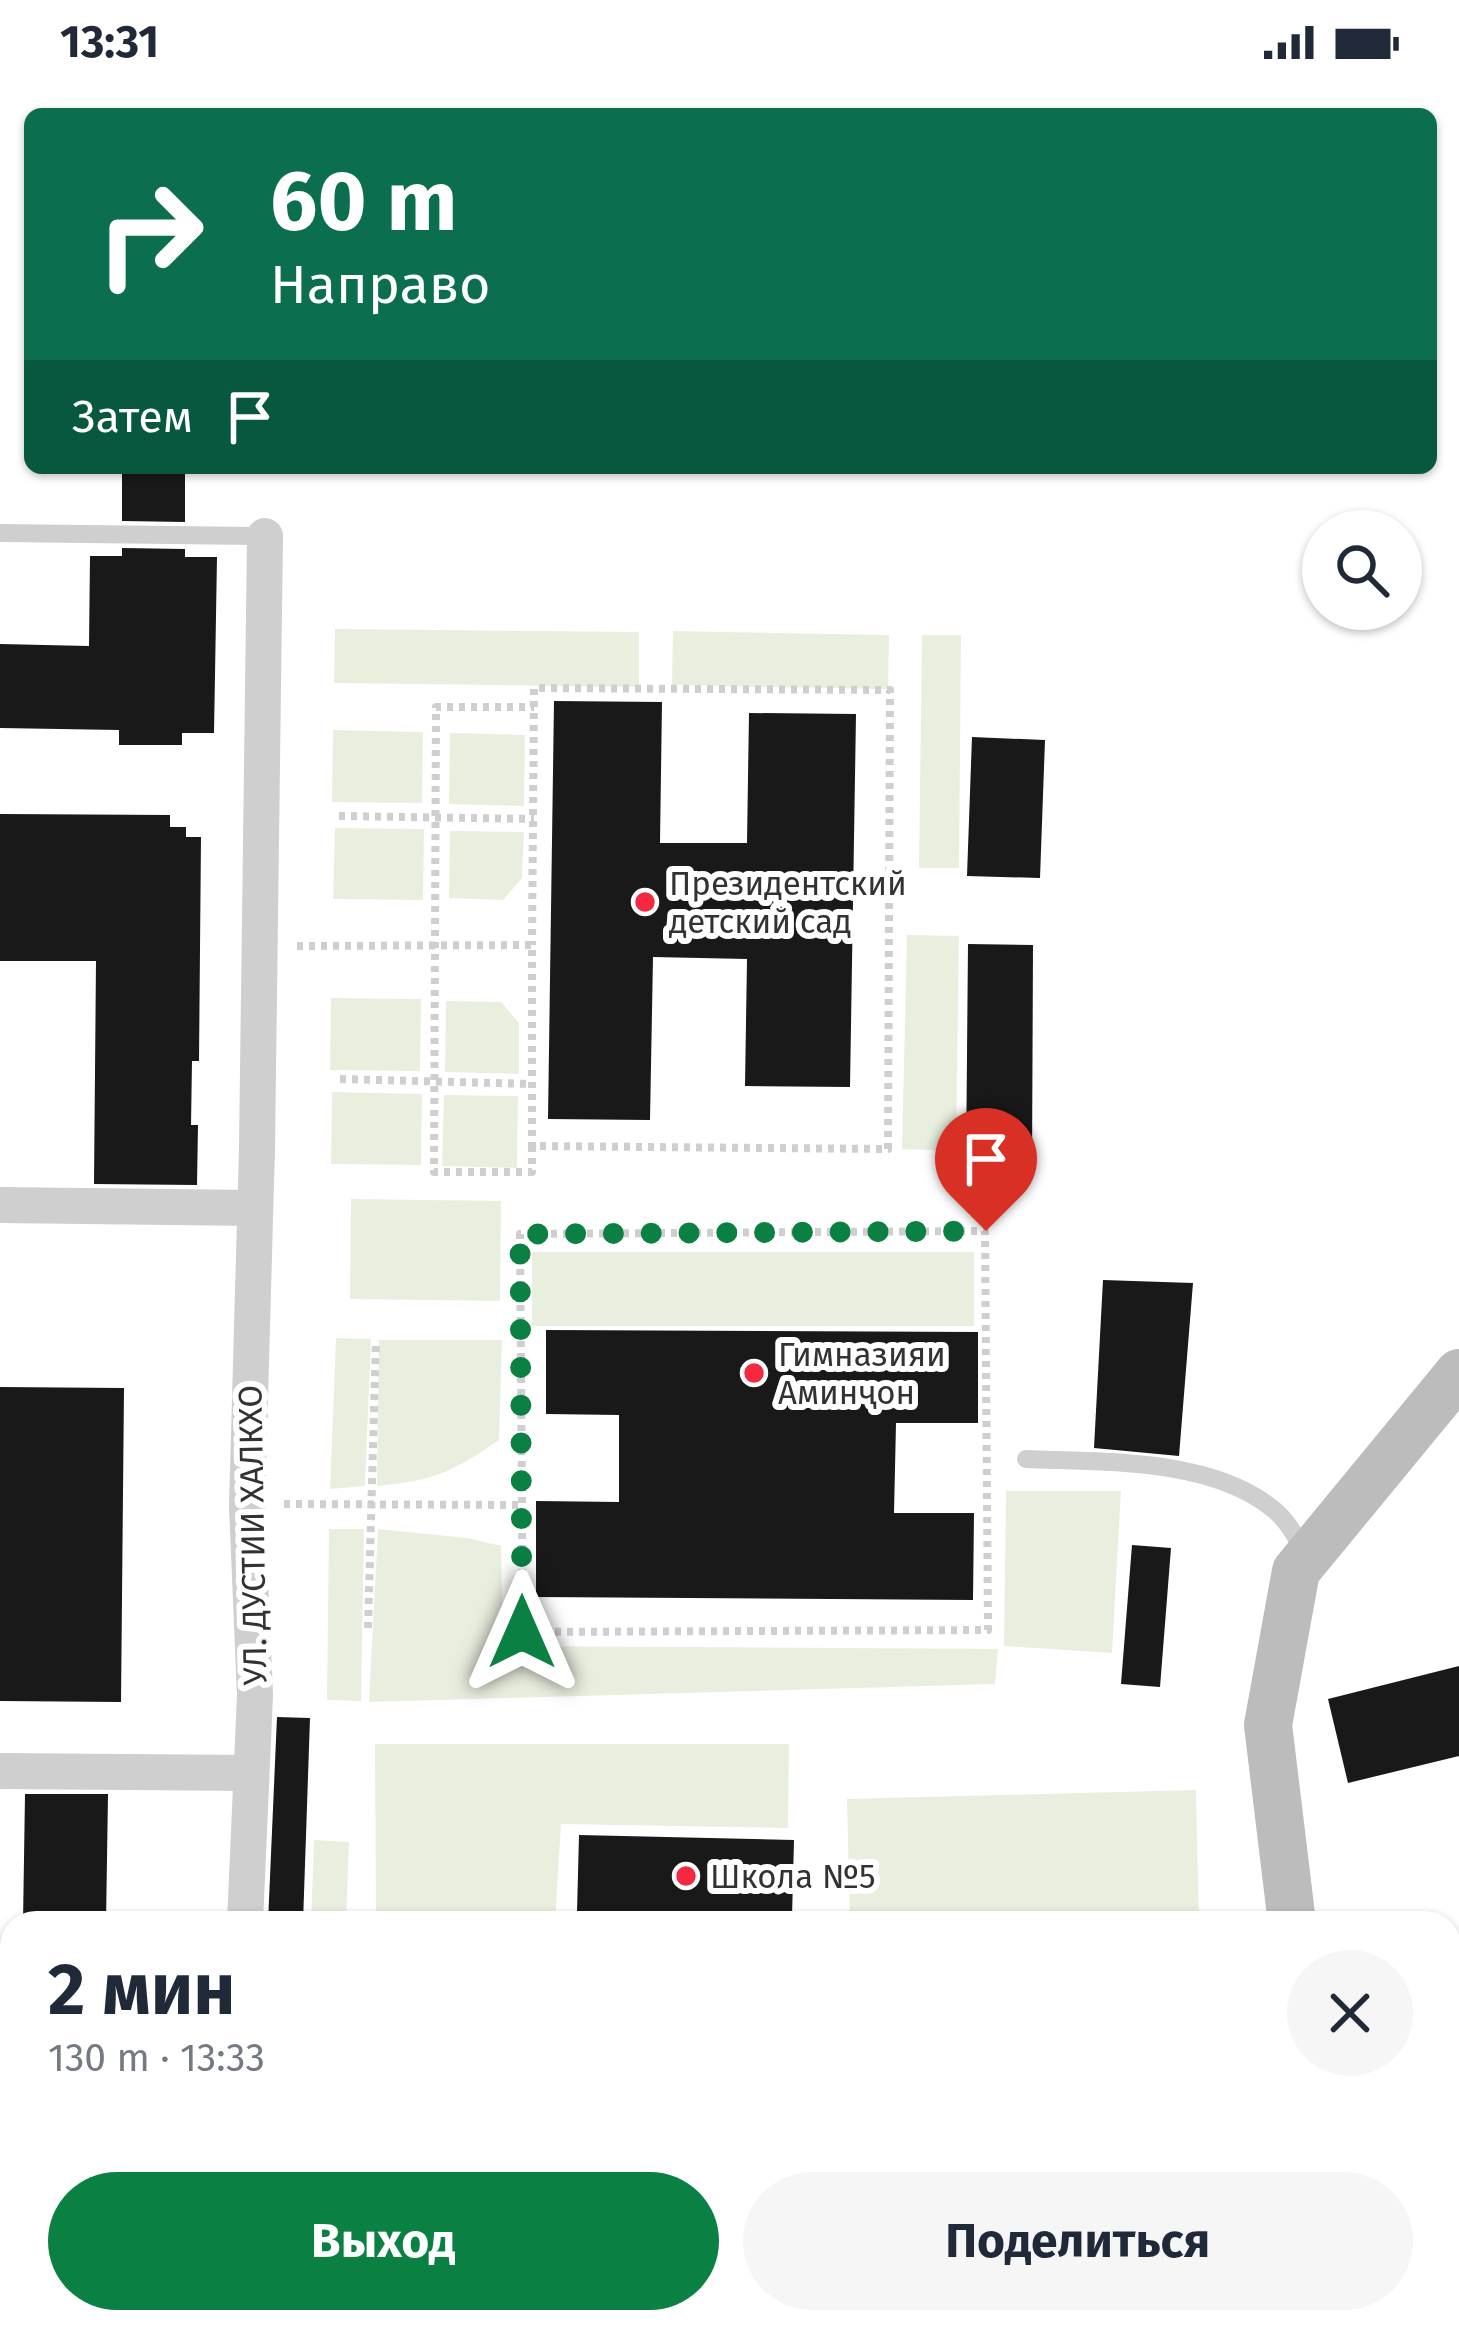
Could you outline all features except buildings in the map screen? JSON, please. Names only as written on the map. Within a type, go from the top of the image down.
[{"type":"street","name":"УЛ. ДУСТИИ ХАЛКХО","points":[[245,1911],[255,1695],[247,1506],[265,536]]},
{"type":"street","points":[[0,1205],[255,1208]]},
{"type":"street","points":[[1291,1911],[1268,1725],[1296,1571],[1459,1373]]},
{"type":"street","points":[[0,1771],[251,1773]]},
{"type":"lane","points":[[0,533],[265,536]]},
{"type":"lane","points":[[1026,1460],[1156,1464],[1228,1484],[1273,1509],[1292,1529],[1307,1558]]},
{"type":"path","points":[[532,1146],[888,1149],[890,689],[534,688],[534,707],[534,819],[532,946],[532,1146],[532,1172],[434,1172],[436,707],[534,707]]},
{"type":"path","points":[[339,816],[534,819]]},
{"type":"path","points":[[331,946],[532,946]]},
{"type":"path","points":[[340,1079],[532,1084]]},
{"type":"path","points":[[986,1231],[988,1630],[522,1632],[522,1505],[520,1234],[986,1231]]},
{"type":"path","points":[[368,1628],[376,1340]]},
{"type":"path","points":[[247,1506],[522,1505]]},
{"type":"green space","points":[[335,629],[639,632],[639,687],[334,683]]},
{"type":"green space","points":[[673,631],[889,635],[888,689],[672,685]]},
{"type":"green space","points":[[922,635],[961,635],[959,868],[919,868]]},
{"type":"green space","points":[[333,730],[423,732],[422,803],[332,802]]},
{"type":"green space","points":[[450,733],[525,735],[524,806],[449,804]]},
{"type":"green space","points":[[335,828],[424,829],[423,900],[333,899]]},
{"type":"green space","points":[[450,831],[524,832],[522,878],[503,900],[449,898]]},
{"type":"green space","points":[[907,935],[959,936],[956,1151],[902,1149]]},
{"type":"green space","points":[[331,998],[421,999],[420,1071],[330,1070]]},
{"type":"green space","points":[[446,1001],[501,1002],[519,1023],[519,1074],[445,1072]]},
{"type":"green space","points":[[332,1092],[422,1094],[421,1165],[331,1164]]},
{"type":"green space","points":[[444,1095],[518,1096],[517,1168],[442,1166]]},
{"type":"green space","points":[[351,1199],[501,1201],[500,1301],[350,1299]]},
{"type":"green space","points":[[532,1252],[974,1252],[974,1326],[532,1326]]},
{"type":"green space","points":[[336,1338],[371,1339],[365,1486],[330,1489]]},
{"type":"green space","points":[[379,1340],[502,1340],[499,1440],[442,1473],[377,1486]]},
{"type":"green space","points":[[1006,1491],[1121,1491],[1112,1653],[1004,1646]]},
{"type":"green space","points":[[329,1529],[364,1529],[361,1701],[327,1700]]},
{"type":"green space","points":[[378,1529],[501,1546],[503,1646],[998,1649],[995,1684],[369,1702]]},
{"type":"green space","points":[[375,1744],[789,1744],[788,1828],[561,1824],[556,1911],[376,1911]]},
{"type":"green space","points":[[1196,1790],[1199,1911],[850,1911],[847,1799]]},
{"type":"green space","points":[[314,1840],[349,1842],[346,1911],[311,1911]]},
{"type":"place","name":"Президентский детский сад","points":[[645,902]]},
{"type":"place","name":"Гимназияи Аминҷон","points":[[754,1373]]},
{"type":"place","name":"Школа №5","points":[[686,1876]]},
{"type":"route","points":[[522,1632],[520,1234],[986,1231]]}]
